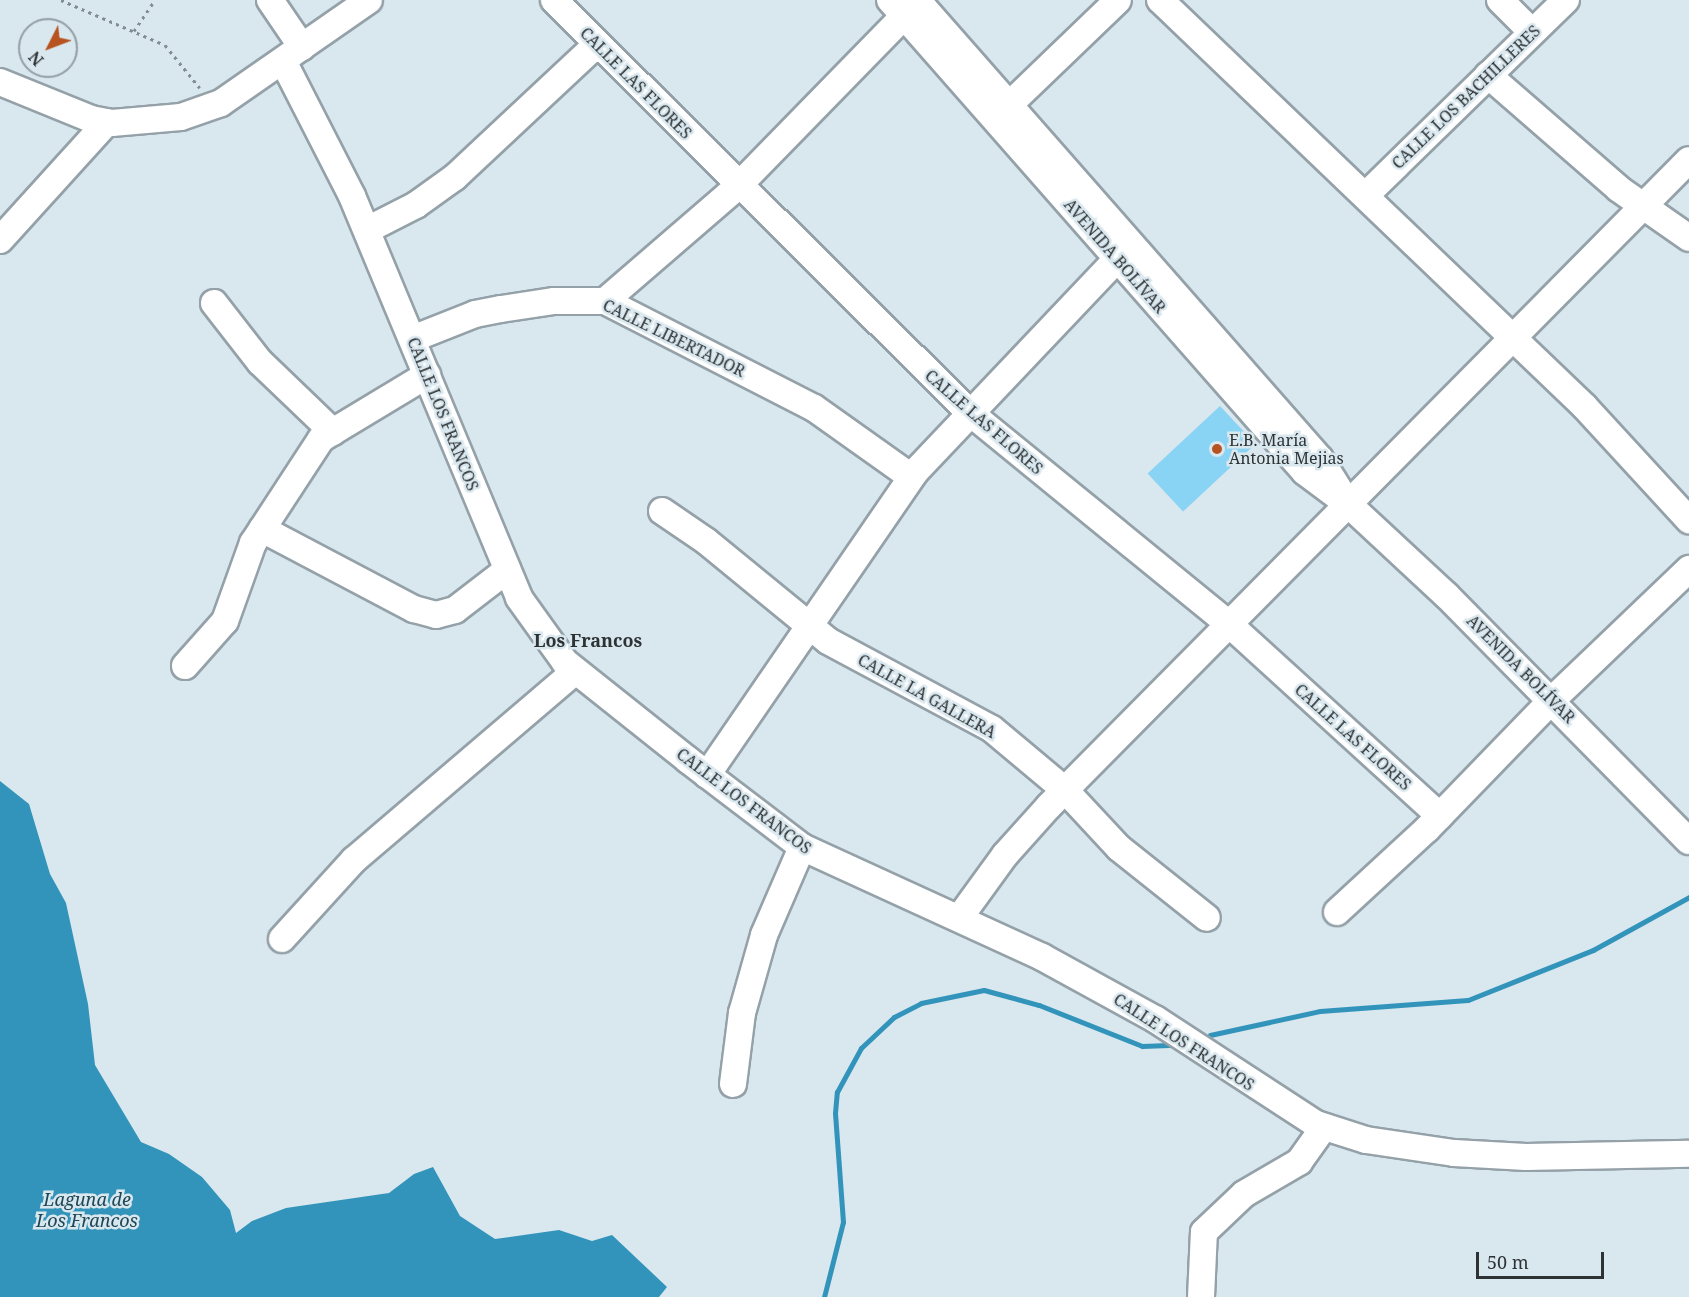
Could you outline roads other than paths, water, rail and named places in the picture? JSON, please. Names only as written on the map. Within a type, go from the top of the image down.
[{"type":"street","name":"CALLE LOS FRANCOS","points":[[270,0],[507,570],[533,621],[575,671],[802,847],[960,917],[1155,1019],[1255,1087],[1324,1127],[1409,1148],[1488,1156],[1689,1154]]},
{"type":"street","points":[[0,82],[106,122],[182,117],[214,106],[369,0]]},
{"type":"street","name":"CALLE LAS FLORES","points":[[554,0],[738,186],[969,412],[1228,624],[1440,816]]},
{"type":"street","points":[[1009,105],[1118,0]]},
{"type":"street","points":[[1160,0],[1366,194],[1585,407],[1689,520]]},
{"type":"street","points":[[1500,0],[1532,32]]},
{"type":"street","name":"CALLE LOS BACHILLERES","points":[[1366,194],[1566,0]]},
{"type":"street","points":[[605,301],[738,186],[904,5]]},
{"type":"street","name":"AVENIDA BOLÍVAR","points":[[904,5],[1009,105],[1320,459],[1348,504]]},
{"type":"street","name":"AVENIDA BOLÍVAR","points":[[904,5],[1117,259],[1305,472],[1348,504],[1447,596],[1687,835]]},
{"type":"street","points":[[367,230],[416,205],[455,177],[597,44]]},
{"type":"street","points":[[1488,75],[1619,189],[1646,205],[1689,238]]},
{"type":"street","points":[[0,240],[106,122]]},
{"type":"street","points":[[960,917],[1005,855],[1065,790],[1228,624],[1515,339],[1689,160]]},
{"type":"street","points":[[707,775],[911,477],[969,412],[1117,259]]},
{"type":"street","name":"CALLE LIBERTADOR","points":[[412,339],[475,314],[554,301],[605,301],[814,408],[911,477]]},
{"type":"street","points":[[214,303],[260,362],[333,432]]},
{"type":"street","points":[[185,666],[225,621],[262,529],[321,440],[426,375]]},
{"type":"street","name":"CALLE LA GALLERA","points":[[662,511],[706,542],[808,627],[862,661],[992,729],[1065,790],[1119,848],[1207,918]]},
{"type":"street","points":[[262,529],[414,609],[436,615],[455,610],[507,570]]},
{"type":"street","points":[[1337,912],[1440,816],[1552,700],[1689,570]]},
{"type":"street","points":[[282,939],[354,860],[575,671]]},
{"type":"street","points":[[733,1084],[742,1013],[764,935],[802,847]]},
{"type":"street","points":[[1201,1297],[1204,1232],[1244,1194],[1299,1162],[1324,1127]]},
{"type":"water","name":"Laguna de Los Francos","points":[[0,781],[29,804],[50,874],[66,903],[88,1004],[95,1065],[141,1142],[169,1154],[202,1177],[230,1210],[236,1233],[252,1221],[286,1208],[389,1193],[414,1174],[433,1167],[460,1216],[495,1239],[559,1230],[592,1241],[612,1235],[667,1287],[659,1297],[0,1297]]},
{"type":"waterway","points":[[1210,1035],[1320,1011],[1468,1000],[1593,950],[1689,897]]},
{"type":"waterway","points":[[824,1297],[843,1222],[835,1113],[837,1092],[861,1048],[894,1017],[921,1003],[984,990],[1039,1005],[1142,1046],[1169,1045]]},
{"type":"place","name":"E.B. María Antonia Mejias","points":[[1217,449]]},
{"type":"district","name":"Los Francos","points":[[588,640]]}]
